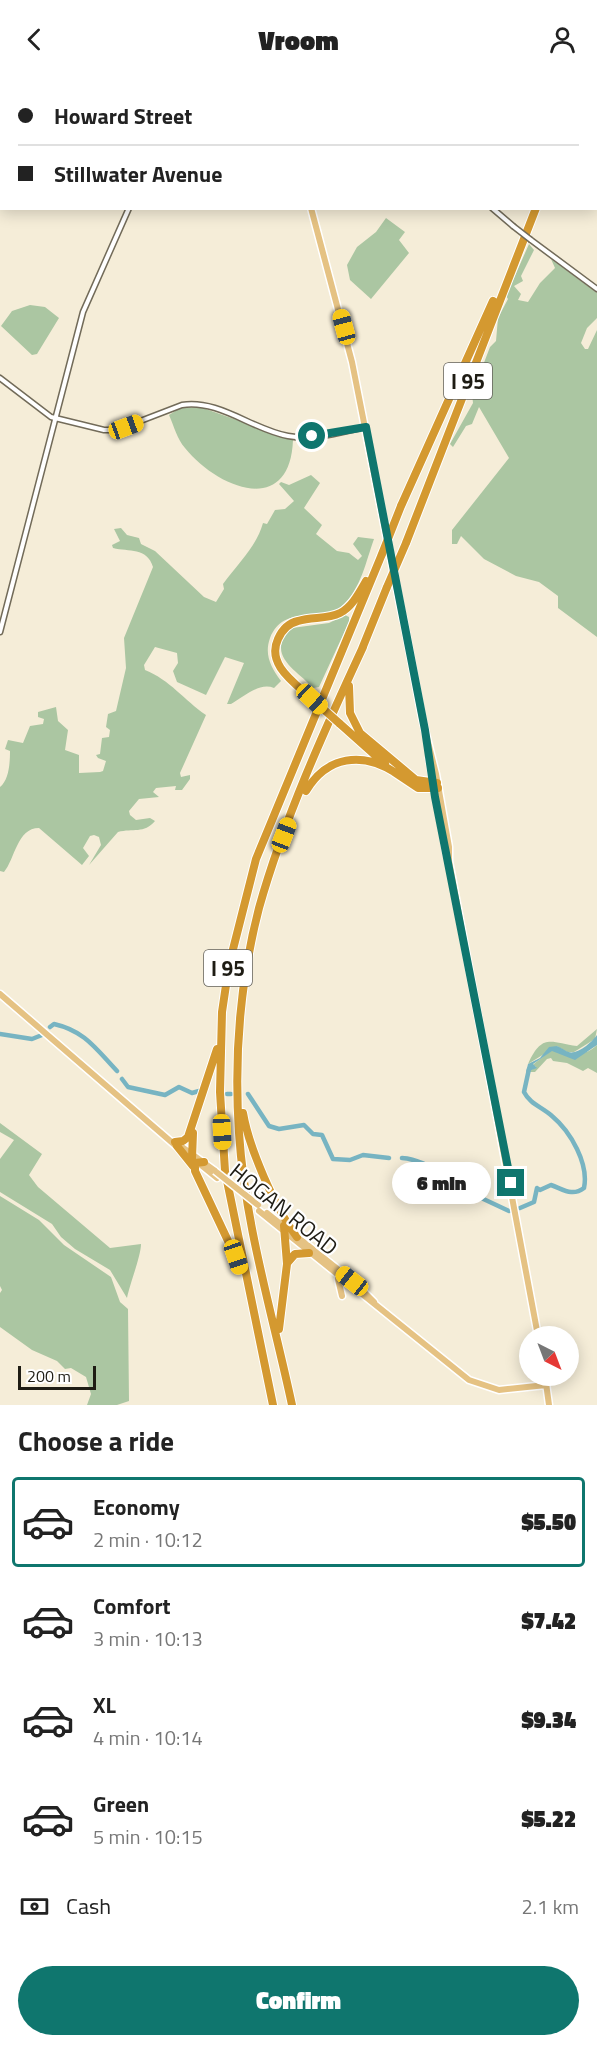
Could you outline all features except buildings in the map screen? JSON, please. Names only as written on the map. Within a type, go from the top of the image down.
[{"type":"highway","name":"I 95","points":[[273,1405],[225,1171],[220,1092],[222,1012],[229,965],[256,859],[401,506],[486,318],[530,210]]},
{"type":"highway","name":"I 95","points":[[292,1405],[257,1250],[239,1134],[238,1046],[247,965],[259,910],[278,849],[405,543],[535,210]]},
{"type":"highway","points":[[382,554],[353,601],[343,611],[332,617],[297,621],[286,627],[279,636],[275,652],[278,664],[312,699],[396,773],[418,788],[435,786]]},
{"type":"highway","points":[[363,647],[348,694],[350,713],[356,727],[386,758],[416,780],[435,786]]},
{"type":"highway","points":[[278,849],[308,788],[328,766],[348,759],[364,759],[396,773]]},
{"type":"highway","points":[[174,1143],[186,1140],[193,1125],[216,1052],[222,1012]]},
{"type":"highway","points":[[238,1100],[248,1135],[282,1225],[287,1264],[279,1323],[282,1357]]},
{"type":"highway","points":[[193,1125],[196,1161],[247,1286]]},
{"type":"highway","points":[[174,1143],[196,1161]]},
{"type":"highway","points":[[282,1225],[297,1237]]},
{"type":"highway","points":[[287,1264],[295,1254],[309,1253]]},
{"type":"main road","points":[[312,210],[352,362],[366,427],[404,617],[536,1326]]},
{"type":"main road","name":"HOGAN ROAD","points":[[0,994],[174,1143],[282,1225],[309,1253],[458,1372],[474,1382],[505,1390],[538,1386]]},
{"type":"main road","name":"HOGAN ROAD","points":[[297,1237],[371,1296],[374,1303]]},
{"type":"main road","points":[[334,1273],[341,1285],[342,1296]]},
{"type":"main road","points":[[546,1386],[549,1405]]},
{"type":"street","points":[[0,632],[83,312],[128,210]]},
{"type":"street","points":[[494,210],[597,290]]},
{"type":"street","points":[[0,378],[56,418],[98,429],[117,430],[183,405],[194,404],[207,406],[273,432],[295,437],[323,436],[366,427]]},
{"type":"green space","points":[[386,218],[405,232],[399,240],[409,253],[371,299],[350,280],[347,265],[357,247],[376,232]]},
{"type":"green space","points":[[529,244],[534,250],[521,276],[523,281],[514,286],[521,294],[518,300],[528,302],[540,283],[555,268],[551,259],[597,293],[597,318],[587,328],[581,343],[585,349],[588,349],[597,330],[597,637],[558,608],[558,596],[539,582],[516,576],[484,559],[461,536],[457,544],[452,544],[452,530],[509,458],[479,407],[472,424],[466,426],[453,447],[450,444],[473,403],[472,394],[490,347],[496,341],[498,318],[508,299],[506,296]]},
{"type":"green space","points":[[30,305],[45,307],[59,318],[37,354],[32,355],[1,326],[12,311]]},
{"type":"green space","points":[[200,407],[293,440],[289,464],[279,480],[266,487],[250,488],[232,484],[215,475],[199,462],[182,444],[169,415],[180,408]]},
{"type":"green space","points":[[311,475],[320,483],[304,508],[322,525],[316,534],[337,551],[349,553],[358,560],[362,556],[353,544],[358,537],[374,539],[362,574],[349,599],[333,611],[294,617],[285,620],[277,627],[268,644],[268,655],[281,681],[274,688],[257,689],[231,704],[227,704],[244,663],[225,657],[206,695],[177,682],[173,671],[178,663],[177,653],[155,647],[144,665],[145,670],[162,679],[206,715],[180,773],[181,777],[190,775],[190,779],[182,790],[175,790],[176,786],[156,788],[153,792],[159,797],[139,799],[129,811],[130,815],[136,820],[150,818],[155,821],[147,828],[118,832],[89,865],[101,845],[99,837],[90,836],[83,848],[89,856],[82,865],[39,828],[32,829],[21,838],[8,866],[4,872],[0,871],[0,787],[5,780],[10,761],[10,751],[5,749],[8,740],[23,743],[30,726],[43,724],[44,719],[38,717],[38,712],[56,707],[58,721],[68,730],[65,750],[79,755],[79,773],[103,771],[106,761],[96,755],[100,754],[102,738],[109,737],[110,730],[106,727],[108,714],[116,711],[126,668],[124,638],[153,567],[142,553],[113,548],[112,545],[120,541],[114,529],[121,528],[127,535],[139,538],[141,544],[155,551],[204,597],[216,602],[224,589],[223,584],[252,547],[263,523],[267,524],[275,510],[285,509],[294,501],[279,484],[281,482],[289,485]]},
{"type":"green space","points":[[345,615],[349,617],[349,622],[319,687],[313,688],[286,662],[281,646],[284,638],[292,628],[329,623]]},
{"type":"green space","points":[[597,1029],[595,1039],[574,1052],[567,1052],[557,1046],[528,1064],[533,1054],[543,1044],[553,1042],[577,1046]]},
{"type":"green space","points":[[597,1045],[597,1073],[588,1068],[583,1071],[567,1063],[553,1061],[551,1058],[547,1059],[535,1072],[528,1072],[536,1067],[533,1065],[535,1063],[552,1050],[576,1054],[587,1052]]},
{"type":"green space","points":[[0,1123],[42,1154],[29,1175],[38,1187],[110,1248],[141,1244],[127,1298],[110,1270],[75,1249],[61,1237],[52,1224],[0,1192],[0,1159],[14,1140],[0,1132]]},
{"type":"green space","points":[[0,1196],[39,1220],[64,1245],[111,1277],[120,1302],[128,1309],[129,1401],[117,1405],[87,1405],[91,1394],[86,1377],[71,1368],[65,1369],[57,1361],[32,1350],[0,1327],[0,1293],[2,1290],[0,1286]]},
{"type":"water","points":[[597,1035],[597,1045],[575,1060],[552,1051],[533,1064],[537,1068],[526,1072],[528,1064],[540,1058],[549,1047],[557,1046],[574,1052],[588,1045]]},
{"type":"waterway","points":[[50,1027],[54,1024],[65,1027],[82,1036],[117,1071]]},
{"type":"waterway","points":[[0,1034],[32,1039],[42,1035]]},
{"type":"waterway","points":[[520,1208],[534,1202],[537,1188],[540,1190],[551,1185],[575,1192],[584,1188],[585,1179],[581,1159],[572,1139],[552,1116],[530,1100],[524,1092],[529,1069]]},
{"type":"waterway","points":[[122,1079],[128,1087],[165,1095],[179,1087],[192,1093],[199,1091]]},
{"type":"waterway","points":[[248,1094],[269,1126],[279,1129],[304,1125],[313,1134],[322,1135],[333,1159],[350,1160],[363,1155],[389,1158]]},
{"type":"waterway","points":[[402,1158],[422,1163],[456,1182],[475,1188],[477,1196],[509,1211]]},
{"type":"route","points":[[312,436],[323,436],[366,427],[404,617],[403,624],[408,639],[413,676],[419,697],[446,856],[449,859],[502,1147],[511,1183]]}]
